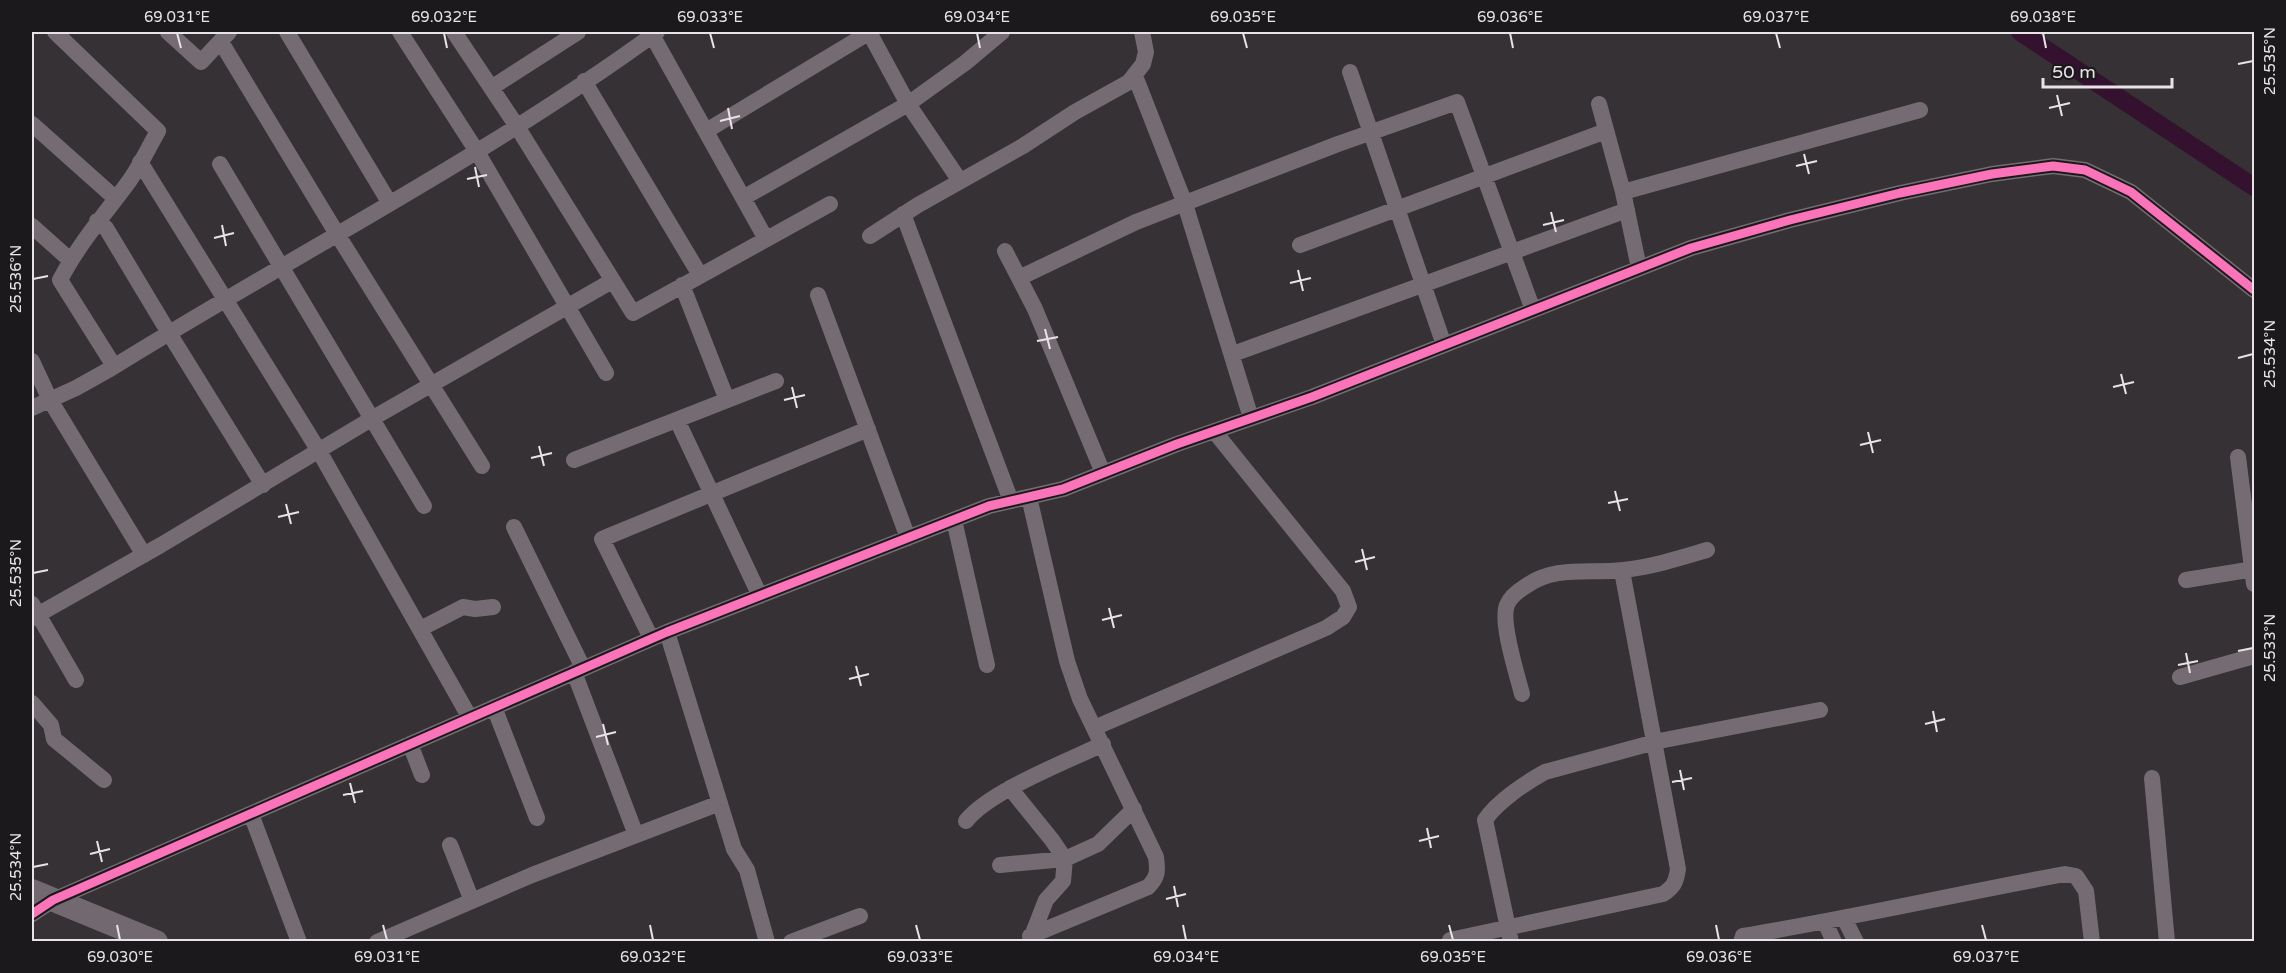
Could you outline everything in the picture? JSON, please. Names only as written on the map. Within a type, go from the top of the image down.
[{"type":"highway","points":[[42,895],[156,942]]},
{"type":"street","points":[[55,32],[158,131],[130,179],[97,221],[70,260],[60,280],[114,366]]},
{"type":"street","points":[[168,32],[201,62],[225,37],[337,234],[482,466]]},
{"type":"street","points":[[288,32],[389,202]]},
{"type":"street","points":[[399,32],[476,150],[606,373]]},
{"type":"street","points":[[454,32],[516,125],[633,313],[830,204]]},
{"type":"street","points":[[491,88],[578,32]]},
{"type":"street","points":[[706,132],[869,32],[908,104],[960,181]]},
{"type":"street","points":[[743,198],[908,104],[1002,32]]},
{"type":"street","points":[[870,236],[903,214],[1023,146],[1075,112],[1129,82],[1143,64],[1146,52],[1142,32]]},
{"type":"street","points":[[32,408],[114,366],[337,234],[516,125],[654,33],[766,239]]},
{"type":"street","points":[[1350,72],[1444,345]]},
{"type":"street","points":[[1135,76],[1185,204],[1251,418]]},
{"type":"street","points":[[584,81],[700,275]]},
{"type":"street","points":[[1018,278],[1136,222],[1371,132],[1457,102],[1533,310]]},
{"type":"street","points":[[1599,104],[1623,192],[1639,268]]},
{"type":"street","points":[[1623,192],[1920,110]]},
{"type":"street","points":[[32,124],[115,198]]},
{"type":"street","points":[[1300,245],[1606,131]]},
{"type":"street","points":[[140,162],[319,451],[470,718]]},
{"type":"street","points":[[220,164],[424,506]]},
{"type":"street","points":[[32,914],[42,895],[251,814],[659,635],[988,507],[1063,489],[1214,431],[1312,397],[1691,248],[1867,201],[1992,174],[2053,166],[2085,170],[2132,192],[2254,290]]},
{"type":"street","points":[[1233,354],[1627,210]]},
{"type":"street","points":[[903,214],[1011,501]]},
{"type":"street","points":[[97,221],[106,228],[263,485]]},
{"type":"street","points":[[32,226],[70,260]]},
{"type":"street","points":[[1005,251],[1035,309],[1103,473]]},
{"type":"street","points":[[76,680],[34,612],[144,555],[373,418],[612,281]]},
{"type":"street","points":[[682,285],[727,400]]},
{"type":"street","points":[[818,295],[908,538]]},
{"type":"street","points":[[32,361],[50,400],[144,555]]},
{"type":"street","points":[[574,460],[776,381]]},
{"type":"street","points":[[677,420],[760,596]]},
{"type":"street","points":[[767,942],[747,870],[735,849],[659,635],[602,539],[868,429]]},
{"type":"street","points":[[1094,728],[1326,628],[1342,617],[1349,607],[1343,591],[1214,431]]},
{"type":"street","points":[[2186,580],[2254,574],[2238,456]]},
{"type":"street","points":[[1029,497],[1067,661],[1080,699],[1156,857],[1157,879],[1148,887],[1030,939]]},
{"type":"street","points":[[954,520],[987,665]]},
{"type":"street","points":[[514,527],[579,670],[636,835]]},
{"type":"street","points":[[1522,694],[1504,620],[1507,605],[1516,592],[1537,578],[1571,571],[1622,570],[1659,564],[1707,550]]},
{"type":"street","points":[[1449,940],[1510,935],[1663,894],[1676,882],[1678,869],[1622,570]]},
{"type":"street","points":[[420,629],[463,607],[493,608]]},
{"type":"street","points":[[2180,677],[2254,656]]},
{"type":"street","points":[[32,703],[51,725],[54,739],[104,780]]},
{"type":"street","points":[[494,707],[537,818]]},
{"type":"street","points":[[1510,935],[1485,820],[1492,809],[1532,779],[1545,772],[1655,742],[1820,710]]},
{"type":"street","points":[[410,744],[422,775]]},
{"type":"street","points":[[966,821],[976,808],[1010,788],[1103,744]]},
{"type":"street","points":[[2152,778],[2167,942]]},
{"type":"street","points":[[1010,788],[1053,840],[1065,859],[1063,881],[1046,900],[1030,939]]},
{"type":"street","points":[[377,942],[532,875],[720,802]]},
{"type":"street","points":[[1000,865],[1065,859],[1098,844],[1134,809]]},
{"type":"street","points":[[251,814],[299,942]]},
{"type":"street","points":[[450,845],[472,901]]},
{"type":"street","points":[[1741,942],[1743,936],[2065,874],[2076,876],[2086,891],[2092,942]]},
{"type":"street","points":[[791,942],[860,916]]},
{"type":"street","points":[[1844,918],[1856,942]]},
{"type":"street","points":[[1825,922],[1834,942]]},
{"type":"waterway","points":[[2020,32],[2254,187]]},
{"type":"cycle path","points":[[32,914],[53,900],[667,632],[989,506],[1063,489],[1177,444],[1312,397],[1691,248],[1790,220],[1900,193],[1992,174],[2053,166],[2085,170],[2131,192],[2254,290]]}]
